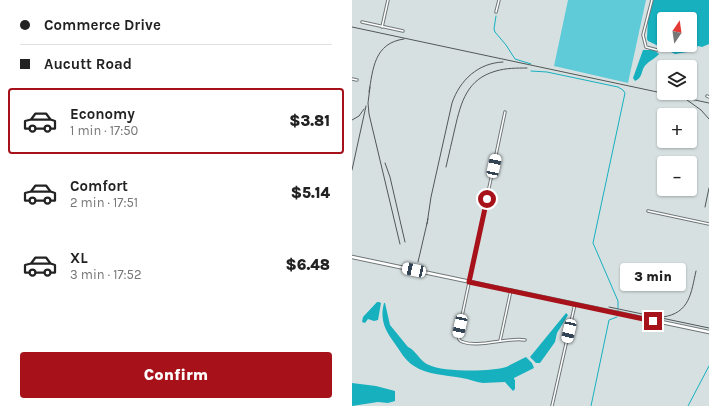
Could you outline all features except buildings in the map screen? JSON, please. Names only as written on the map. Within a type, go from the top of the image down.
[{"type":"street","points":[[382,27],[388,0]]},
{"type":"street","points":[[496,12],[499,0]]},
{"type":"street","points":[[652,0],[643,36],[646,47],[657,50]]},
{"type":"street","points":[[362,22],[403,31]]},
{"type":"street","points":[[352,79],[357,80]]},
{"type":"street","points":[[505,112],[458,335],[460,340],[467,343],[484,343],[518,339],[525,340]]},
{"type":"street","points":[[648,211],[709,224]]},
{"type":"street","points":[[352,257],[709,332]]},
{"type":"street","points":[[500,341],[511,290]]},
{"type":"street","points":[[552,406],[575,304]]},
{"type":"shaded area","points":[[568,0],[646,0],[628,83],[554,66]]},
{"type":"shaded area","points":[[653,0],[709,0],[709,44],[702,47],[697,47],[697,12],[657,12],[657,45],[647,39],[648,16]]},
{"type":"shaded area","points":[[643,50],[654,50],[659,54],[644,67],[640,77],[635,81],[633,78]]},
{"type":"shaded area","points":[[671,52],[688,52],[675,54]]},
{"type":"shaded area","points":[[377,302],[381,303],[378,320],[374,321],[368,319],[365,323],[362,322],[363,317]]},
{"type":"shaded area","points":[[384,303],[390,325],[408,347],[429,365],[455,370],[490,370],[506,367],[526,357],[532,363],[534,368],[514,378],[515,389],[513,391],[505,382],[483,383],[465,378],[431,373],[419,369],[405,358],[387,332],[382,314]]},
{"type":"shaded area","points":[[566,313],[568,315],[557,333],[555,342],[540,363],[536,363],[530,357]]},
{"type":"shaded area","points":[[352,383],[376,386],[395,391],[395,401],[352,406]]},
{"type":"waterway","points":[[496,16],[495,32],[515,59],[531,64]]},
{"type":"waterway","points":[[531,71],[547,72],[618,87],[625,93],[593,243],[618,301],[618,308]]},
{"type":"waterway","points":[[591,406],[609,320],[617,317]]},
{"type":"waterway","points":[[688,406],[709,366]]},
{"type":"railway","points":[[352,27],[709,103]]},
{"type":"railway","points":[[369,92],[374,66],[381,51],[394,41],[404,39]]},
{"type":"railway","points":[[427,224],[431,197],[455,95],[465,80],[478,69],[494,63],[503,62]]},
{"type":"railway","points":[[446,167],[457,118],[463,101],[472,86],[478,80],[496,71],[527,68]]},
{"type":"railway","points":[[370,87],[368,103],[369,114],[400,244]]},
{"type":"railway","points":[[687,100],[701,110],[709,119]]},
{"type":"railway","points":[[352,170],[366,106]]},
{"type":"railway","points":[[352,120],[359,116],[364,109]]},
{"type":"railway","points":[[385,163],[390,177],[405,242]]},
{"type":"railway","points":[[705,207],[709,188]]},
{"type":"railway","points":[[418,262],[428,219]]},
{"type":"railway","points":[[663,317],[672,315],[679,311],[688,301],[693,287],[696,271]]},
{"type":"railway","points":[[609,307],[709,328]]},
{"type":"route","points":[[487,199],[469,282],[653,321]]}]
